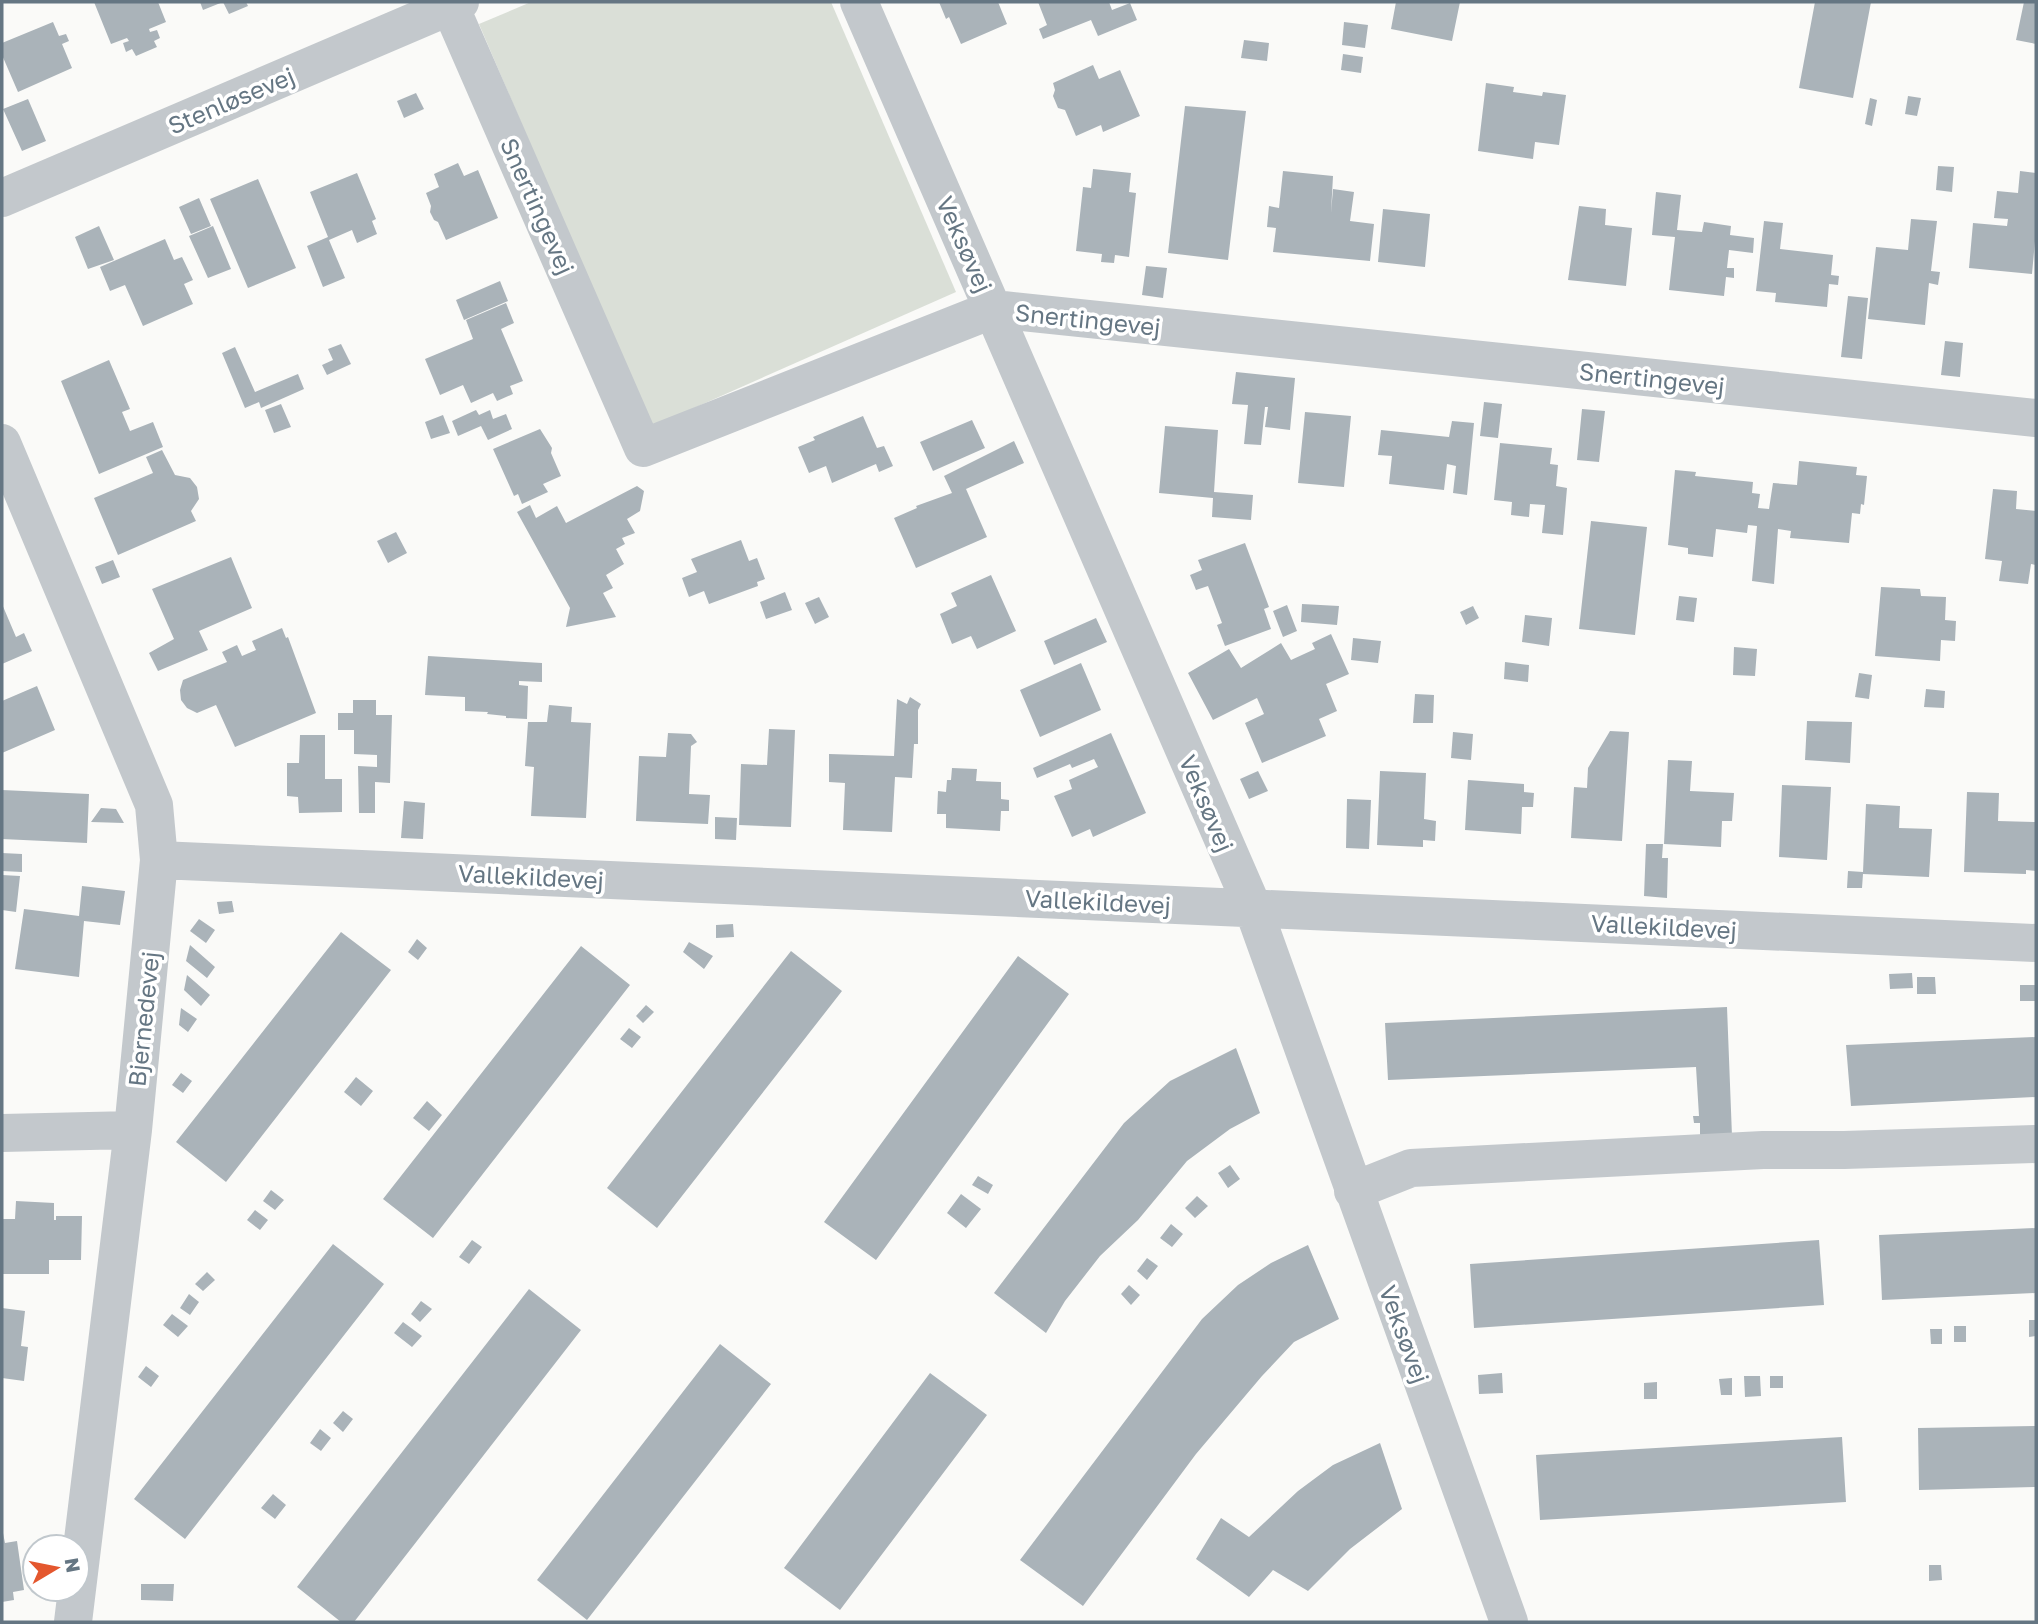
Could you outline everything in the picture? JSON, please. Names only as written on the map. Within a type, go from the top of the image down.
[{"type":"street","name":"Veksøvej","points":[[859,2],[1252,908],[1509,1622]]},
{"type":"street","name":"Snertingevej","points":[[455,4],[643,448],[994,309],[2036,418]]},
{"type":"street","name":"Stenløsevej","points":[[2,198],[455,4]]},
{"type":"street","name":"Bjernedevej","points":[[2,443],[155,805],[159,860],[132,1130],[73,1622]]},
{"type":"street","name":"Vallekildevej","points":[[159,860],[2036,943]]},
{"type":"street","points":[[2,1133],[132,1130]]},
{"type":"street","points":[[1353,1191],[1411,1168],[1763,1150],[2036,1144]]},
{"type":"shaded area","points":[[531,2],[831,2],[956,292],[651,427],[479,24]]},
{"type":"building","points":[[94,2],[158,2],[166,22],[149,29],[150,32],[157,30],[160,38],[154,41],[157,47],[136,56],[132,49],[126,52],[123,43],[129,41],[127,38],[111,44]]},
{"type":"building","points":[[200,2],[223,2],[203,10]]},
{"type":"building","points":[[223,2],[246,2],[248,6],[229,14]]},
{"type":"building","points":[[939,2],[998,2],[1007,24],[961,44]]},
{"type":"building","points":[[1038,2],[1109,2],[1112,10],[1130,3],[1137,20],[1098,36],[1091,20],[1043,39],[1039,29],[1047,25]]},
{"type":"building","points":[[1396,2],[1460,2],[1452,41],[1391,29]]},
{"type":"building","points":[[1815,2],[1871,2],[1853,98],[1799,88]]},
{"type":"building","points":[[2024,2],[2036,2],[2036,44],[2016,40]]},
{"type":"building","points":[[53,22],[59,36],[66,34],[69,41],[62,44],[72,68],[18,92],[2,55],[2,43]]},
{"type":"building","points":[[1344,22],[1368,25],[1365,48],[1342,45]]},
{"type":"building","points":[[1244,40],[1269,43],[1267,61],[1241,58]]},
{"type":"building","points":[[1343,54],[1363,57],[1361,73],[1341,70]]},
{"type":"building","points":[[1093,65],[1099,79],[1120,70],[1140,116],[1103,132],[1101,125],[1076,136],[1065,110],[1058,108],[1053,96],[1053,83]]},
{"type":"building","points":[[1486,83],[1514,87],[1513,92],[1542,96],[1543,92],[1566,95],[1559,145],[1535,142],[1533,159],[1478,151]]},
{"type":"building","points":[[416,93],[424,109],[404,118],[397,101]]},
{"type":"building","points":[[1908,96],[1921,98],[1917,116],[1905,114]]},
{"type":"building","points":[[1870,98],[1877,100],[1872,126],[1865,124]]},
{"type":"building","points":[[28,99],[46,141],[22,151],[3,109]]},
{"type":"building","points":[[1185,106],[1246,111],[1228,260],[1168,253]]},
{"type":"building","points":[[458,163],[464,176],[478,170],[498,218],[446,240],[430,212],[431,206],[426,193],[439,187],[434,174]]},
{"type":"building","points":[[1938,166],[1954,167],[1952,192],[1936,190]]},
{"type":"building","points":[[1093,169],[1131,173],[1129,192],[1136,193],[1129,257],[1115,255],[1114,263],[1101,262],[1102,254],[1076,251],[1083,187],[1091,188]]},
{"type":"building","points":[[1283,171],[1333,176],[1331,213],[1333,189],[1354,192],[1350,221],[1374,224],[1370,261],[1273,252],[1276,228],[1267,227],[1269,206],[1279,208]]},
{"type":"building","points":[[2020,171],[2036,173],[2036,230],[2032,274],[1969,268],[1973,223],[2007,226],[2008,219],[1994,218],[1997,191],[2018,193]]},
{"type":"building","points":[[357,173],[376,219],[372,221],[377,234],[357,243],[352,230],[329,240],[345,278],[323,287],[307,246],[328,237],[310,192]]},
{"type":"building","points":[[258,179],[296,268],[248,288],[210,199]]},
{"type":"building","points":[[1656,192],[1681,195],[1677,230],[1702,232],[1704,222],[1731,226],[1730,235],[1754,238],[1753,253],[1729,250],[1727,268],[1734,268],[1734,278],[1726,277],[1724,296],[1669,290],[1675,237],[1652,235]]},
{"type":"building","points":[[199,198],[211,226],[191,234],[179,207]]},
{"type":"building","points":[[1579,206],[1606,209],[1605,225],[1632,228],[1626,286],[1568,280]]},
{"type":"building","points":[[1383,209],[1430,214],[1425,267],[1378,262]]},
{"type":"building","points":[[1911,219],[1937,221],[1931,271],[1940,272],[1938,285],[1929,283],[1925,325],[1868,319],[1876,247],[1908,250]]},
{"type":"building","points":[[1764,221],[1783,223],[1780,249],[1833,255],[1831,275],[1839,276],[1838,285],[1829,284],[1827,307],[1775,302],[1776,293],[1756,291]]},
{"type":"building","points":[[99,226],[114,260],[88,269],[75,237]]},
{"type":"building","points":[[213,226],[231,269],[208,278],[189,236]]},
{"type":"building","points":[[165,239],[174,260],[182,257],[193,280],[184,284],[193,304],[143,326],[125,285],[110,291],[100,267]]},
{"type":"building","points":[[1146,266],[1167,268],[1163,298],[1142,295]]},
{"type":"building","points":[[500,281],[508,301],[464,320],[456,300]]},
{"type":"building","points":[[1848,296],[1868,298],[1862,359],[1841,357]]},
{"type":"building","points":[[506,303],[514,323],[501,329],[523,381],[510,386],[513,394],[497,401],[493,393],[471,403],[463,385],[440,395],[425,359],[473,339],[466,320]]},
{"type":"building","points":[[1945,341],[1963,343],[1960,377],[1941,375]]},
{"type":"building","points":[[341,344],[351,364],[327,375],[322,365],[333,360],[328,349]]},
{"type":"building","points":[[235,347],[255,392],[298,374],[304,389],[261,408],[259,402],[245,408],[222,353]]},
{"type":"building","points":[[109,360],[130,409],[122,412],[130,431],[153,422],[163,447],[99,474],[61,381]]},
{"type":"building","points":[[1236,372],[1295,378],[1290,430],[1265,427],[1268,407],[1265,407],[1261,445],[1244,444],[1248,405],[1232,404]]},
{"type":"building","points":[[1484,402],[1502,404],[1498,438],[1480,436]]},
{"type":"building","points":[[281,404],[291,427],[274,433],[265,410]]},
{"type":"building","points":[[1582,409],[1605,411],[1599,462],[1577,460]]},
{"type":"building","points":[[476,410],[479,415],[490,410],[493,419],[506,414],[512,429],[488,440],[481,426],[458,436],[452,421]]},
{"type":"building","points":[[1305,412],[1351,416],[1344,487],[1298,483]]},
{"type":"building","points":[[443,415],[450,433],[431,439],[425,422]]},
{"type":"building","points":[[863,416],[877,448],[884,446],[893,466],[879,472],[876,464],[832,483],[826,466],[809,473],[798,447],[815,440],[813,437]]},
{"type":"building","points":[[972,420],[985,448],[933,471],[920,442]]},
{"type":"building","points":[[1452,421],[1474,423],[1467,495],[1453,493],[1456,466],[1447,464],[1444,490],[1389,484],[1392,456],[1378,455],[1381,430],[1449,437]]},
{"type":"building","points":[[1165,426],[1218,430],[1214,492],[1253,495],[1251,520],[1212,517],[1213,498],[1159,493]]},
{"type":"building","points":[[540,429],[552,448],[551,453],[561,476],[543,484],[548,492],[522,504],[518,494],[514,496],[493,449]]},
{"type":"building","points":[[1014,441],[1024,463],[966,489],[987,537],[916,568],[894,518],[917,508],[916,506],[952,493],[944,476]]},
{"type":"building","points":[[1500,443],[1552,448],[1550,464],[1558,465],[1556,486],[1567,488],[1563,535],[1542,533],[1545,505],[1530,504],[1529,517],[1511,515],[1512,502],[1494,500]]},
{"type":"building","points":[[162,450],[175,475],[190,478],[197,487],[199,499],[191,511],[196,521],[118,555],[94,498],[153,473],[146,457]]},
{"type":"building","points":[[1799,461],[1857,467],[1856,475],[1867,476],[1864,505],[1861,504],[1860,514],[1852,513],[1849,543],[1790,538],[1791,531],[1778,529],[1774,584],[1752,581],[1757,526],[1748,525],[1747,533],[1716,529],[1713,557],[1688,554],[1688,548],[1668,545],[1675,470],[1696,472],[1695,476],[1753,482],[1752,493],[1760,494],[1758,508],[1769,509],[1773,483],[1797,485]]},
{"type":"building","points":[[637,486],[644,491],[640,511],[627,519],[635,533],[622,538],[625,544],[616,549],[624,564],[606,575],[613,588],[603,593],[616,617],[566,627],[570,608],[517,512],[530,505],[536,518],[557,506],[566,523]]},
{"type":"building","points":[[1993,489],[2017,491],[2016,509],[2036,511],[2036,565],[2031,564],[2028,584],[1999,581],[2002,561],[1985,559]]},
{"type":"building","points":[[1591,521],[1647,527],[1635,635],[1579,629]]},
{"type":"building","points":[[396,532],[407,553],[388,563],[377,541]]},
{"type":"building","points":[[741,540],[749,561],[757,558],[765,579],[757,582],[758,586],[709,604],[704,591],[689,597],[682,578],[697,572],[691,559]]},
{"type":"building","points":[[1245,543],[1269,607],[1264,609],[1271,629],[1225,646],[1217,625],[1222,623],[1208,586],[1196,590],[1190,575],[1202,570],[1198,560]]},
{"type":"building","points":[[231,557],[252,608],[199,631],[208,650],[158,671],[149,653],[174,639],[152,589]]},
{"type":"building","points":[[113,560],[120,577],[102,584],[95,567]]},
{"type":"building","points":[[991,575],[1016,631],[977,649],[971,636],[952,644],[940,614],[957,606],[951,593]]},
{"type":"building","points":[[1881,587],[1920,589],[1921,596],[1946,597],[1945,620],[1956,621],[1955,641],[1941,640],[1940,661],[1875,656]]},
{"type":"building","points":[[785,592],[792,610],[766,619],[760,602]]},
{"type":"building","points":[[1679,596],[1697,598],[1694,622],[1676,620]]},
{"type":"building","points":[[819,597],[829,617],[815,624],[805,603]]},
{"type":"building","points":[[2,604],[16,637],[24,633],[32,651],[2,664]]},
{"type":"building","points":[[1302,604],[1339,606],[1337,625],[1301,622]]},
{"type":"building","points":[[1287,605],[1297,631],[1283,637],[1273,611]]},
{"type":"building","points":[[1473,606],[1479,618],[1466,625],[1460,612]]},
{"type":"building","points":[[1525,615],[1552,618],[1549,646],[1522,642]]},
{"type":"building","points":[[1096,618],[1107,642],[1054,665],[1044,641]]},
{"type":"building","points":[[282,628],[286,638],[288,637],[316,713],[235,747],[216,705],[197,713],[187,708],[181,700],[183,680],[227,662],[222,652],[237,645],[242,656],[256,650],[252,641]]},
{"type":"building","points":[[1331,634],[1349,674],[1326,684],[1337,711],[1319,719],[1326,736],[1262,763],[1245,723],[1264,714],[1257,698],[1213,720],[1188,673],[1229,649],[1241,668],[1281,643],[1291,660],[1315,649],[1312,643]]},
{"type":"building","points":[[1353,638],[1381,641],[1378,663],[1351,660]]},
{"type":"building","points":[[1734,647],[1757,649],[1755,676],[1733,675]]},
{"type":"building","points":[[428,656],[542,663],[542,682],[519,681],[519,685],[528,686],[527,719],[465,711],[465,697],[425,695]]},
{"type":"building","points":[[1505,662],[1529,665],[1528,682],[1504,679]]},
{"type":"building","points":[[1081,663],[1101,710],[1040,737],[1020,690]]},
{"type":"building","points":[[1859,673],[1872,675],[1869,699],[1855,697]]},
{"type":"building","points":[[37,686],[55,730],[2,753],[2,701]]},
{"type":"building","points":[[1926,689],[1945,691],[1944,708],[1924,707]]},
{"type":"building","points":[[1415,694],[1434,695],[1433,723],[1413,723]]},
{"type":"building","points":[[910,697],[921,704],[918,710],[918,744],[914,744],[912,778],[895,777],[892,832],[843,830],[845,783],[829,782],[829,754],[894,756],[897,699],[907,704]]},
{"type":"building","points":[[353,700],[376,700],[376,715],[392,715],[390,783],[375,782],[375,813],[359,813],[358,766],[377,767],[377,755],[354,754],[354,730],[338,730],[338,713],[353,713]]},
{"type":"building","points":[[549,705],[572,707],[571,722],[591,723],[586,818],[531,816],[534,767],[525,766],[528,722],[547,722]]},
{"type":"building","points":[[1807,721],[1852,722],[1850,763],[1805,760]]},
{"type":"building","points":[[769,729],[795,730],[791,827],[739,825],[741,764],[767,765]]},
{"type":"building","points":[[1610,731],[1629,732],[1622,841],[1571,838],[1574,787],[1587,788],[1588,768]]},
{"type":"building","points":[[1453,732],[1473,734],[1471,760],[1451,758]]},
{"type":"building","points":[[668,733],[691,734],[697,742],[691,746],[689,794],[710,795],[708,824],[636,821],[639,756],[666,757]]},
{"type":"building","points":[[1111,733],[1146,813],[1093,837],[1090,829],[1072,837],[1054,796],[1072,789],[1069,780],[1098,767],[1094,759],[1072,768],[1070,764],[1037,778],[1033,768]]},
{"type":"building","points":[[300,735],[325,735],[325,779],[342,779],[342,812],[299,813],[298,797],[287,796],[287,763],[299,763]]},
{"type":"building","points":[[1668,760],[1692,761],[1690,791],[1734,793],[1732,821],[1722,821],[1721,847],[1664,844]]},
{"type":"building","points":[[952,768],[977,769],[976,781],[1001,782],[1001,799],[1009,800],[1009,811],[1001,811],[1000,831],[946,828],[946,814],[937,814],[938,791],[946,792]]},
{"type":"building","points":[[1258,771],[1268,791],[1249,799],[1240,779]]},
{"type":"building","points":[[1380,771],[1426,773],[1424,819],[1436,821],[1435,841],[1423,840],[1423,847],[1377,845]]},
{"type":"building","points":[[1468,780],[1524,784],[1524,792],[1534,793],[1533,807],[1522,807],[1521,834],[1465,830]]},
{"type":"building","points":[[1782,785],[1831,787],[1827,860],[1779,857]]},
{"type":"building","points":[[2,790],[89,794],[87,843],[2,839]]},
{"type":"building","points":[[1967,792],[1999,793],[1998,821],[2036,822],[2036,871],[2026,870],[2026,874],[1964,872]]},
{"type":"building","points":[[1347,799],[1371,800],[1369,849],[1346,848]]},
{"type":"building","points":[[404,801],[425,803],[423,839],[401,838]]},
{"type":"building","points":[[1866,804],[1900,806],[1899,828],[1932,829],[1929,877],[1863,874],[1862,888],[1847,888],[1848,871],[1863,872]]},
{"type":"building","points":[[101,808],[116,809],[124,823],[91,822]]},
{"type":"building","points":[[715,817],[737,818],[736,840],[715,839]]},
{"type":"building","points":[[1646,844],[1663,844],[1662,858],[1668,858],[1667,898],[1644,896]]},
{"type":"building","points":[[2,853],[22,854],[22,872],[2,871]]},
{"type":"building","points":[[2,875],[20,876],[16,912],[2,910]]},
{"type":"building","points":[[82,886],[125,891],[120,925],[84,921],[79,977],[15,969],[24,909],[79,916]]},
{"type":"building","points":[[232,901],[234,912],[219,914],[217,902]]},
{"type":"building","points":[[199,919],[215,930],[206,943],[190,931]]},
{"type":"building","points":[[733,924],[734,937],[716,938],[716,925]]},
{"type":"building","points":[[341,932],[391,970],[226,1182],[176,1142]]},
{"type":"building","points":[[417,939],[427,948],[418,960],[408,952]]},
{"type":"building","points":[[689,942],[713,956],[704,969],[683,952]]},
{"type":"building","points":[[190,945],[215,967],[207,978],[186,961]]},
{"type":"building","points":[[581,946],[630,985],[433,1238],[383,1199]]},
{"type":"building","points":[[791,951],[842,991],[657,1228],[607,1188]]},
{"type":"building","points":[[1018,956],[1069,994],[876,1260],[824,1222]]},
{"type":"building","points":[[1912,973],[1913,988],[1890,989],[1889,974]]},
{"type":"building","points":[[187,975],[210,995],[201,1006],[184,990]]},
{"type":"building","points":[[1917,977],[1935,977],[1936,994],[1917,994]]},
{"type":"building","points":[[2020,985],[2036,985],[2036,1001],[2020,1001]]},
{"type":"building","points":[[646,1005],[654,1012],[643,1023],[636,1016]]},
{"type":"building","points":[[1727,1007],[1732,1136],[1700,1136],[1700,1123],[1694,1123],[1693,1116],[1699,1116],[1696,1067],[1388,1080],[1385,1023]]},
{"type":"building","points":[[181,1008],[197,1019],[188,1032],[179,1025]]},
{"type":"building","points":[[629,1028],[641,1037],[632,1048],[620,1039]]},
{"type":"building","points":[[2036,1037],[2036,1097],[1851,1106],[1846,1045]]},
{"type":"building","points":[[1236,1048],[1260,1113],[1230,1129],[1187,1161],[1138,1220],[1100,1256],[1065,1301],[1046,1333],[994,1293],[1124,1123],[1170,1081]]},
{"type":"building","points":[[181,1073],[192,1081],[183,1093],[172,1085]]},
{"type":"building","points":[[356,1077],[373,1091],[361,1106],[344,1092]]},
{"type":"building","points":[[427,1101],[442,1115],[429,1131],[413,1118]]},
{"type":"building","points":[[1230,1165],[1240,1179],[1228,1188],[1218,1173]]},
{"type":"building","points":[[978,1176],[993,1185],[988,1194],[972,1185]]},
{"type":"building","points":[[271,1190],[284,1200],[275,1210],[263,1201]]},
{"type":"building","points":[[961,1194],[981,1209],[966,1228],[947,1213]]},
{"type":"building","points":[[1197,1196],[1208,1206],[1195,1218],[1185,1208]]},
{"type":"building","points":[[16,1201],[54,1203],[54,1220],[56,1216],[82,1216],[81,1260],[49,1260],[49,1274],[2,1274],[2,1219],[15,1219]]},
{"type":"building","points":[[255,1210],[268,1220],[260,1230],[247,1220]]},
{"type":"building","points":[[1171,1224],[1183,1234],[1172,1247],[1160,1238]]},
{"type":"building","points":[[2036,1228],[2036,1293],[1882,1300],[1879,1235]]},
{"type":"building","points":[[472,1240],[482,1247],[469,1264],[459,1257]]},
{"type":"building","points":[[1819,1240],[1824,1305],[1474,1328],[1470,1264]]},
{"type":"building","points":[[333,1244],[384,1284],[185,1539],[134,1499]]},
{"type":"building","points":[[1308,1245],[1339,1319],[1294,1342],[1262,1376],[1196,1454],[1083,1606],[1020,1560],[1202,1319],[1238,1285],[1271,1263]]},
{"type":"building","points":[[1147,1258],[1158,1266],[1147,1280],[1137,1271]]},
{"type":"building","points":[[207,1272],[215,1280],[203,1291],[195,1284]]},
{"type":"building","points":[[1129,1285],[1140,1295],[1131,1305],[1121,1294]]},
{"type":"building","points":[[529,1289],[581,1330],[354,1622],[341,1622],[297,1587]]},
{"type":"building","points":[[189,1294],[199,1302],[190,1315],[180,1308]]},
{"type":"building","points":[[421,1301],[432,1309],[420,1322],[411,1314]]},
{"type":"building","points":[[2,1308],[25,1311],[21,1346],[28,1347],[24,1381],[2,1378]]},
{"type":"building","points":[[172,1314],[188,1326],[178,1337],[163,1325]]},
{"type":"building","points":[[2029,1320],[2036,1320],[2036,1336],[2029,1337]]},
{"type":"building","points":[[403,1322],[422,1336],[412,1347],[394,1333]]},
{"type":"building","points":[[1954,1326],[1966,1326],[1966,1342],[1954,1342]]},
{"type":"building","points":[[1930,1329],[1942,1329],[1942,1344],[1931,1344]]},
{"type":"building","points":[[720,1344],[771,1384],[587,1620],[537,1580]]},
{"type":"building","points":[[146,1366],[159,1376],[151,1387],[138,1377]]},
{"type":"building","points":[[930,1373],[987,1415],[840,1610],[784,1568]]},
{"type":"building","points":[[1502,1373],[1503,1393],[1479,1394],[1478,1375]]},
{"type":"building","points":[[1744,1376],[1760,1376],[1761,1396],[1745,1397]]},
{"type":"building","points":[[1770,1376],[1783,1376],[1783,1388],[1770,1388]]},
{"type":"building","points":[[1732,1378],[1732,1395],[1721,1395],[1719,1379]]},
{"type":"building","points":[[1657,1382],[1657,1399],[1644,1399],[1644,1383]]},
{"type":"building","points":[[343,1411],[353,1419],[343,1432],[333,1423]]},
{"type":"building","points":[[2036,1426],[2036,1487],[1919,1490],[1918,1428]]},
{"type":"building","points":[[320,1429],[331,1438],[321,1451],[310,1443]]},
{"type":"building","points":[[1842,1437],[1846,1502],[1540,1520],[1536,1455]]},
{"type":"building","points":[[1380,1443],[1402,1509],[1350,1549],[1308,1591],[1273,1570],[1249,1597],[1196,1559],[1221,1518],[1249,1537],[1298,1491],[1333,1465]]},
{"type":"building","points":[[273,1494],[286,1505],[275,1519],[261,1508]]},
{"type":"building","points":[[2,1528],[5,1543],[17,1541],[21,1591],[13,1592],[14,1600],[2,1602]]},
{"type":"building","points":[[1929,1565],[1941,1565],[1942,1580],[1929,1581]]},
{"type":"building","points":[[141,1584],[174,1584],[173,1601],[141,1600]]}]
